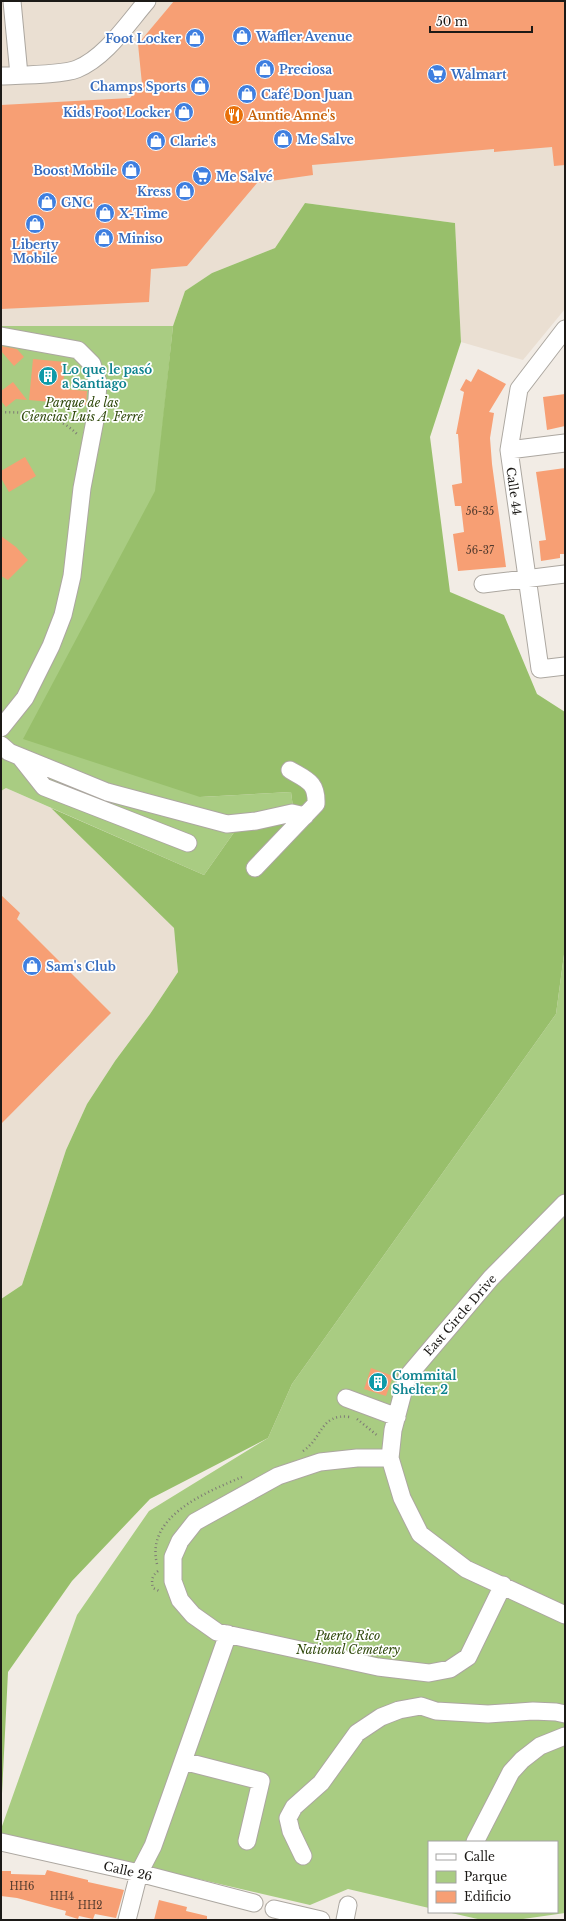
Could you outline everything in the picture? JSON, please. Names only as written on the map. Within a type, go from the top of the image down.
[{"type":"street","points":[[12,1],[19,75]]},
{"type":"street","points":[[1,76],[76,69],[95,58],[114,40],[147,1]]},
{"type":"street","name":"Calle 44","points":[[565,329],[519,388],[509,450],[526,579],[540,669],[565,666]]},
{"type":"street","points":[[1,336],[78,350],[92,364],[98,382],[96,415],[82,488],[72,576],[63,615],[51,646],[25,698],[1,728]]},
{"type":"street","points":[[509,450],[565,443]]},
{"type":"street","points":[[483,584],[565,574]]},
{"type":"street","points":[[1,745],[9,752],[107,792],[227,824],[256,821],[292,813],[305,816]]},
{"type":"street","points":[[20,756],[44,787],[188,843]]},
{"type":"street","points":[[254,868],[316,804],[316,793],[312,783],[290,770]]},
{"type":"street","name":"East Circle Drive","points":[[565,1203],[491,1278],[407,1377],[397,1417],[390,1458],[402,1498],[420,1534],[466,1569],[565,1615]]},
{"type":"street","points":[[346,1398],[397,1417]]},
{"type":"street","points":[[390,1458],[357,1458],[320,1462],[278,1476],[195,1522],[180,1541],[173,1557],[173,1581],[180,1600],[193,1615],[217,1632],[378,1667],[429,1674],[450,1669],[468,1657],[503,1585]]},
{"type":"street","points":[[127,1920],[139,1873],[153,1846],[228,1634]]},
{"type":"street","points":[[303,1856],[291,1831],[288,1818],[294,1807],[321,1783],[357,1733],[381,1717],[399,1710],[421,1706],[436,1711],[488,1714],[533,1711],[565,1714]]},
{"type":"street","points":[[476,1841],[511,1772],[522,1760],[540,1746],[565,1736]]},
{"type":"street","points":[[183,1761],[261,1781],[247,1841]]},
{"type":"street","name":"Calle 26","points":[[1,1842],[139,1873],[254,1902]]},
{"type":"street","points":[[274,1909],[321,1920]]},
{"type":"path","points":[[1,412],[41,414],[69,426],[90,447]]},
{"type":"shaded area","points":[[1,1],[565,1],[565,309],[523,360],[461,342],[455,223],[305,203],[275,248],[212,273],[185,291],[173,326],[1,326]]},
{"type":"shaded area","points":[[6,788],[51,808],[174,928],[178,972],[150,1014],[115,1061],[87,1104],[66,1150],[22,1285],[1,1299],[1,791]]},
{"type":"green space","points":[[305,203],[455,223],[461,342],[430,437],[450,592],[504,615],[537,694],[565,712],[565,947],[556,1014],[292,1384],[268,1438],[150,1499],[72,1581],[8,1672],[1,1814],[1,1299],[22,1285],[66,1150],[87,1104],[115,1061],[150,1014],[178,972],[174,928],[51,808],[204,875],[235,831],[294,815],[291,792],[200,797],[23,739],[155,491],[173,326],[185,291],[212,273],[275,248]]},
{"type":"green space","name":"Parque de las Ciencias Luis A. Ferré","points":[[1,326],[173,326],[156,491],[200,797],[291,792],[294,815],[235,831],[204,875],[6,788],[1,791]]},
{"type":"green space","name":"Puerto Rico National Cemetery","points":[[565,947],[565,1913],[516,1920],[482,1920],[451,1913],[558,1913],[558,1841],[428,1841],[428,1908],[348,1889],[310,1905],[1,1833],[1,1829],[77,1615],[149,1511],[268,1438],[292,1384],[556,1014]]},
{"type":"building","points":[[174,1],[565,1],[565,165],[554,166],[552,147],[494,152],[494,149],[312,165],[313,175],[257,183],[187,266],[151,269],[149,302],[1,309],[1,105],[130,98],[142,84],[138,44]]},
{"type":"building","points":[[1,346],[17,349],[24,357],[14,366],[1,351]]},
{"type":"building","name":"Lo que le pasó a Santiago","points":[[33,359],[65,362],[63,389],[87,391],[86,405],[29,400]]},
{"type":"building","points":[[478,369],[506,384],[489,412],[494,413],[490,438],[492,464],[506,567],[458,571],[453,534],[464,532],[461,506],[455,506],[452,485],[462,483],[458,434],[456,434],[464,392],[460,390],[466,379],[471,382]]},
{"type":"building","points":[[13,382],[27,400],[16,399],[6,407],[1,401],[1,391]]},
{"type":"building","points":[[565,394],[565,426],[547,430],[543,397]]},
{"type":"building","points":[[25,457],[36,476],[9,492],[1,478],[1,471]]},
{"type":"building","points":[[565,468],[565,554],[560,554],[560,558],[541,561],[539,541],[546,540],[536,472]]},
{"type":"building","points":[[1,536],[16,547],[28,560],[8,580],[1,576]]},
{"type":"building","name":"Sam's Club","points":[[1,895],[20,913],[17,919],[111,1013],[1,1124]]},
{"type":"building","name":"Commital Shelter 2","points":[[371,1368],[393,1376],[386,1396],[364,1389]]},
{"type":"building","points":[[47,1870],[88,1880],[88,1882],[124,1890],[116,1918],[95,1914],[93,1919],[79,1916],[78,1919],[65,1915],[66,1911],[17,1898],[1,1896],[1,1871],[11,1871],[11,1874],[45,1875]]},
{"type":"building","points":[[159,1900],[187,1907],[186,1911],[207,1916],[207,1920],[154,1920]]},
{"type":"place","name":"Waffler Avenue","points":[[242,36]]},
{"type":"place","name":"Foot Locker","points":[[195,38]]},
{"type":"place","name":"Preciosa","points":[[265,69]]},
{"type":"place","name":"Walmart","points":[[437,74]]},
{"type":"place","name":"Champs Sports","points":[[200,86]]},
{"type":"place","name":"Café Don Juan","points":[[247,94]]},
{"type":"place","name":"Kids Foot Locker","points":[[184,112]]},
{"type":"place","name":"Auntie Anne's","points":[[234,115]]},
{"type":"place","name":"Me Salve","points":[[283,139]]},
{"type":"place","name":"Clarie's","points":[[156,141]]},
{"type":"place","name":"Boost Mobile","points":[[131,170]]},
{"type":"place","name":"Me Salvé","points":[[202,176]]},
{"type":"place","name":"Kress","points":[[185,191]]},
{"type":"place","name":"GNC","points":[[47,202]]},
{"type":"place","name":"X-Time","points":[[105,213]]},
{"type":"place","name":"Liberty Mobile","points":[[35,224]]},
{"type":"place","name":"Miniso","points":[[104,238]]},
{"type":"place","name":"Lo que le pasó a Santiago","points":[[48,376]]},
{"type":"place","name":"Sam's Club","points":[[32,966]]},
{"type":"place","name":"Commital Shelter 2","points":[[378,1382]]}]
